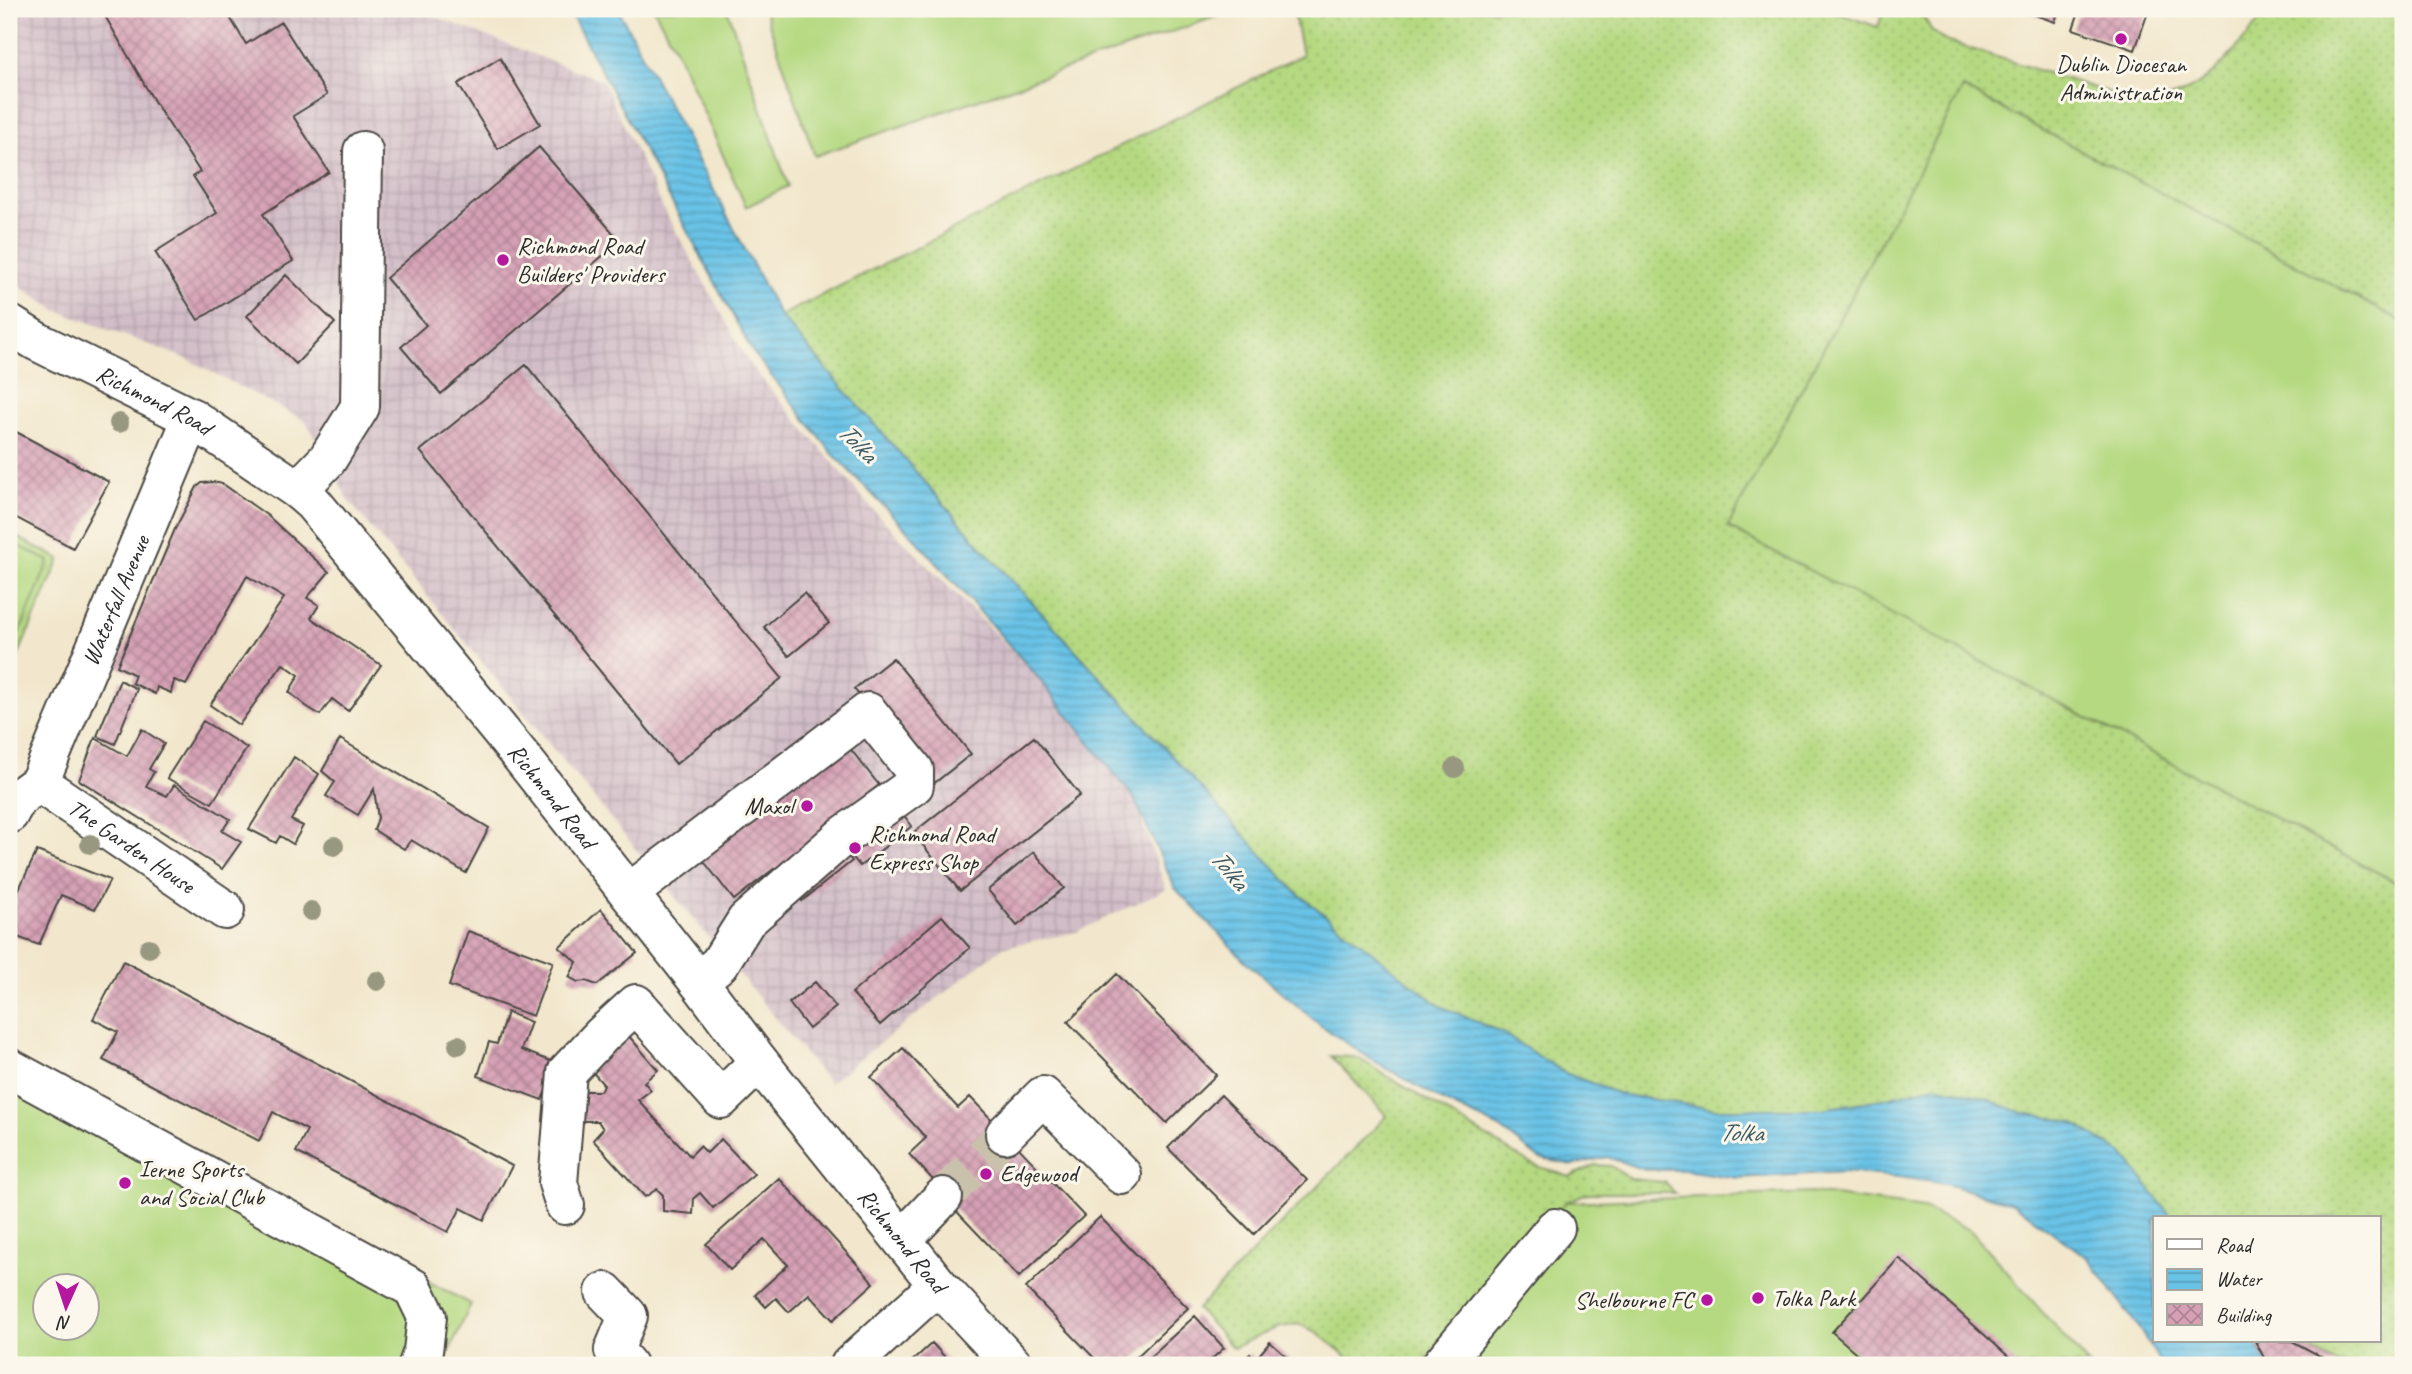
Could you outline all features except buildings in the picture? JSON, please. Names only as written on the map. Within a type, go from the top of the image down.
[{"type":"street","points":[[298,490],[327,460],[360,407],[363,151]]},
{"type":"street","name":"Richmond Road","points":[[9,324],[36,341],[191,418],[313,503],[488,716],[938,1285],[1013,1365]]},
{"type":"street","name":"Waterfall Avenue","points":[[39,783],[191,418]]},
{"type":"street","points":[[629,893],[868,712],[907,760],[914,770],[914,785],[843,836],[746,920],[719,964],[698,981]]},
{"type":"street","points":[[9,814],[17,799],[39,783]]},
{"type":"street","name":"The Garden House","points":[[39,783],[225,911]]},
{"type":"street","points":[[565,1205],[558,1183],[568,1072],[602,1035],[636,1004],[721,1099],[759,1062]]},
{"type":"street","points":[[9,1068],[413,1288],[427,1317],[423,1350],[418,1365]]},
{"type":"street","points":[[1005,1134],[1043,1096],[1122,1175]]},
{"type":"street","points":[[902,1240],[943,1197]]},
{"type":"street","points":[[1441,1365],[1555,1228]]},
{"type":"street","points":[[850,1365],[938,1285]]},
{"type":"street","points":[[606,1292],[628,1316],[614,1350],[627,1365]]},
{"type":"shaded area","points":[[9,9],[423,9],[426,13],[603,81],[663,208],[750,365],[874,511],[1035,674],[1134,798],[1166,889],[1076,932],[1003,947],[829,1083],[349,501],[306,421],[185,358],[56,310],[9,279]]},
{"type":"green space","points":[[654,9],[727,9],[788,186],[746,207],[676,50]]},
{"type":"green space","points":[[764,9],[1238,9],[815,156]]},
{"type":"green space","points":[[1293,9],[1826,9],[1878,27],[1884,9],[1919,9],[1932,31],[1946,41],[2123,97],[2155,101],[2174,97],[2206,79],[2269,9],[2403,9],[2403,322],[1963,88],[1728,527],[2403,886],[2403,1365],[2339,1365],[2295,1342],[2380,1342],[2380,1216],[2170,1216],[2124,1155],[2072,1122],[2019,1112],[1979,1096],[1935,1086],[1883,1099],[1823,1109],[1714,1109],[1619,1094],[1565,1073],[1502,1033],[1440,1006],[1296,892],[983,549],[780,316],[1302,55]]},
{"type":"green space","points":[[1963,88],[2403,322],[2403,886],[1728,527]]},
{"type":"green space","points":[[9,533],[60,559],[9,676]]},
{"type":"green space","points":[[9,541],[49,561],[20,632],[9,627]]},
{"type":"green space","points":[[1331,1056],[1356,1057],[1531,1164],[1570,1177],[1595,1165],[1611,1166],[1630,1179],[1664,1182],[1675,1193],[1587,1193],[1566,1202],[1496,1274],[1422,1365],[1357,1365],[1317,1332],[1298,1324],[1276,1328],[1233,1348],[1197,1309],[1387,1116]]},
{"type":"green space","name":"Ierne Sports and Social Club","points":[[9,1061],[471,1304],[443,1365],[9,1365]]},
{"type":"green space","name":"Tolka Park","points":[[1812,1193],[1924,1208],[1970,1230],[2089,1365],[1431,1365],[1566,1202]]},
{"type":"water","name":"Tolka","points":[[568,9],[618,9],[780,316],[983,549],[1296,892],[1440,1006],[1502,1033],[1565,1073],[1619,1094],[1714,1109],[1822,1109],[1883,1099],[1935,1086],[1979,1096],[2019,1112],[2072,1122],[2124,1155],[2170,1216],[2153,1216],[2153,1342],[2256,1342],[2268,1365],[2162,1365],[2088,1258],[2012,1203],[1946,1184],[1899,1177],[1845,1172],[1738,1178],[1684,1170],[1645,1170],[1607,1157],[1573,1165],[1539,1158],[1500,1128],[1447,1103],[1372,1060],[1320,1025],[1244,960],[1175,888],[1134,798],[1035,674],[912,535],[833,454],[752,351]]},
{"type":"tunnel","points":[[943,1197],[1005,1134]]},
{"type":"place","name":"Dublin Diocesan Administration","points":[[2121,39]]},
{"type":"place","name":"Richmond Road Builders' Providers","points":[[503,260]]},
{"type":"place","name":"Maxol","points":[[807,806]]},
{"type":"place","name":"Richmond Road Express Shop","points":[[855,848]]},
{"type":"place","name":"Edgewood","points":[[986,1174]]},
{"type":"place","name":"Ierne Sports and Social Club","points":[[125,1183]]},
{"type":"place","name":"Tolka Park","points":[[1758,1298]]},
{"type":"place","name":"Shelbourne FC","points":[[1707,1300]]}]
